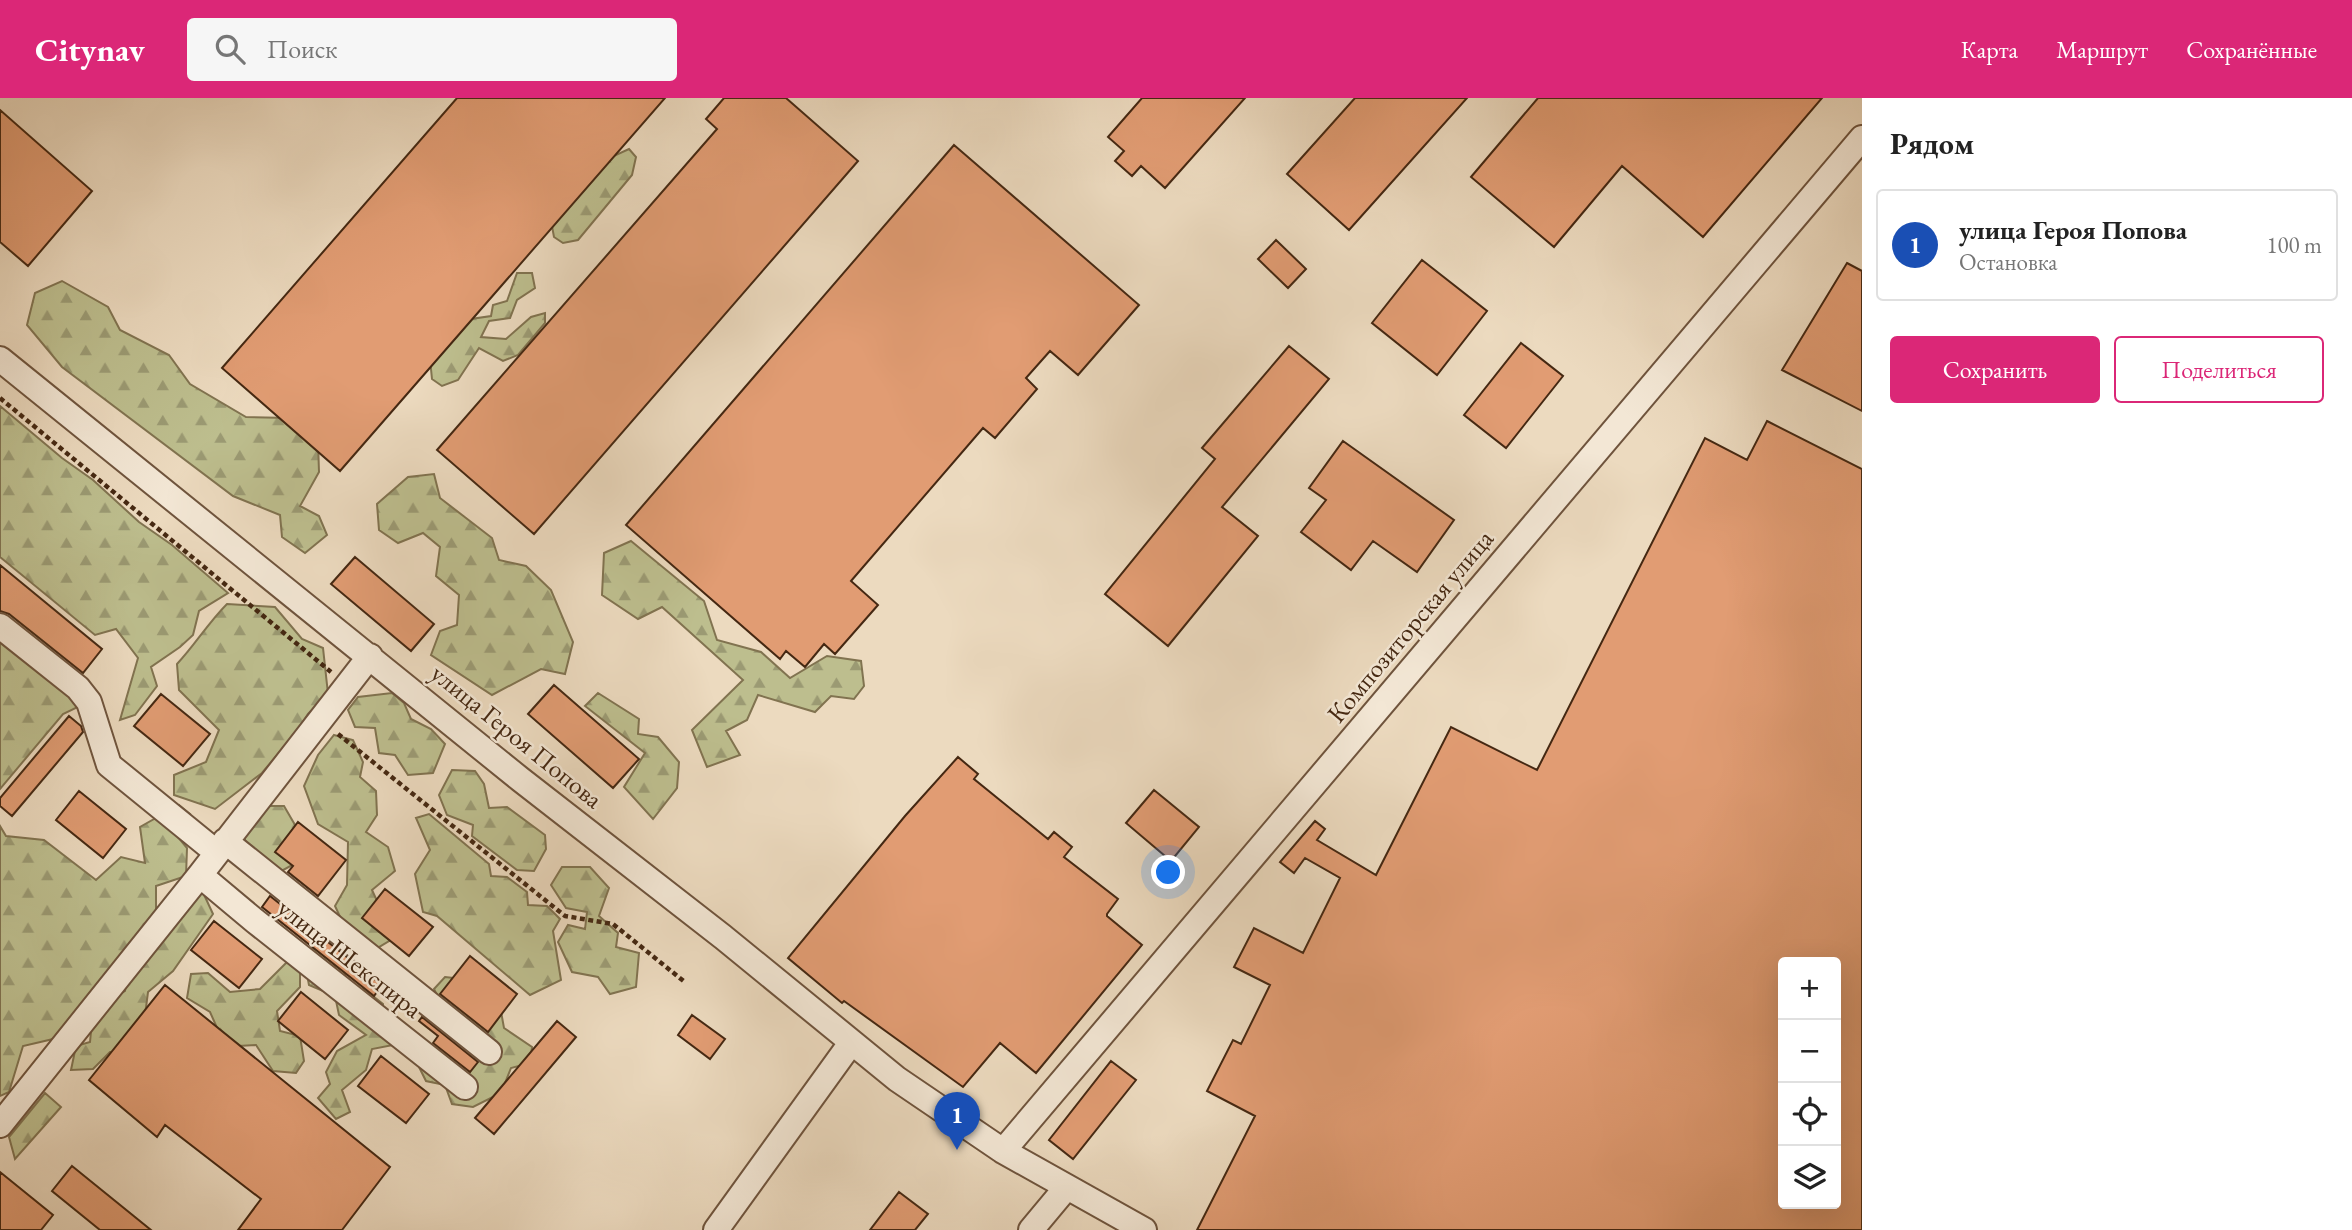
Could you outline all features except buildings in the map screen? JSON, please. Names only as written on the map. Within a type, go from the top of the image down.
[{"type":"street","name":"Композиторская улица","points":[[1003,1151],[1862,138]]},
{"type":"street","name":"улица Героя Попова","points":[[0,359],[897,1079],[1003,1151],[1144,1230]]},
{"type":"street","points":[[0,626],[78,688],[89,702],[109,765],[221,846],[489,1052]]},
{"type":"street","points":[[0,1125],[200,875],[370,656]]},
{"type":"street","name":"улица Шекспира","points":[[200,875],[465,1087]]},
{"type":"street","points":[[716,1230],[852,1043]]},
{"type":"street","points":[[1031,1230],[1066,1188]]},
{"type":"path","points":[[0,398],[348,686]]},
{"type":"path","points":[[321,721],[565,916],[613,923],[686,983]]},
{"type":"green space","points":[[629,149],[636,157],[632,175],[578,240],[563,243],[554,237],[551,221],[607,159]]},
{"type":"green space","points":[[517,273],[532,273],[535,288],[517,300],[510,318],[489,321],[481,337],[506,339],[531,317],[545,313],[545,323],[518,355],[503,361],[479,348],[458,380],[442,386],[432,379],[430,359],[464,320],[491,316],[493,305],[507,301]]},
{"type":"green space","points":[[62,281],[108,307],[120,330],[169,355],[190,384],[246,417],[289,418],[318,442],[319,472],[300,506],[319,516],[327,535],[305,553],[282,537],[280,515],[233,496],[62,367],[27,325],[35,293]]},
{"type":"green space","points":[[0,406],[228,593],[199,611],[193,635],[151,667],[157,686],[135,715],[120,720],[138,658],[116,629],[95,635],[0,557]]},
{"type":"green space","points":[[434,474],[440,498],[492,538],[499,560],[526,566],[551,590],[573,642],[565,674],[541,669],[492,695],[431,655],[440,631],[457,625],[459,595],[436,576],[440,547],[423,533],[398,543],[379,530],[377,504],[408,477]]},
{"type":"green space","points":[[631,541],[704,601],[717,640],[761,652],[790,678],[827,656],[861,661],[864,686],[854,699],[831,696],[815,712],[758,695],[747,720],[726,731],[740,755],[707,767],[692,730],[743,680],[662,607],[638,619],[602,595],[604,553]]},
{"type":"green space","points":[[227,604],[275,607],[302,639],[323,648],[328,694],[308,714],[262,773],[215,809],[174,795],[174,775],[206,762],[219,730],[179,690],[177,664]]},
{"type":"green space","points":[[0,619],[82,705],[63,714],[0,789]]},
{"type":"green space","points":[[392,693],[404,703],[411,719],[431,729],[445,744],[433,773],[408,775],[395,755],[379,753],[375,728],[355,727],[348,710],[358,697]]},
{"type":"green space","points":[[598,693],[639,719],[638,734],[658,737],[679,762],[677,788],[653,819],[624,787],[645,753],[585,706]]},
{"type":"green space","points":[[334,735],[353,740],[363,762],[360,777],[376,791],[377,815],[366,832],[388,847],[395,871],[372,890],[394,938],[374,950],[349,936],[335,906],[347,885],[348,842],[318,824],[304,786],[318,755]]},
{"type":"green space","points":[[452,770],[475,771],[484,784],[489,808],[507,807],[545,835],[546,849],[534,871],[517,870],[472,836],[473,825],[447,815],[439,795]]},
{"type":"green space","points":[[179,805],[190,814],[177,836],[187,848],[186,876],[156,886],[156,911],[105,981],[53,1039],[23,1046],[9,1092],[0,1096],[0,826],[6,836],[44,840],[96,880],[121,857],[145,863],[140,827]]},
{"type":"green space","points":[[260,806],[284,806],[302,837],[296,863],[276,874],[256,868],[244,837]]},
{"type":"green space","points":[[429,814],[489,864],[491,876],[507,877],[527,892],[528,905],[547,906],[560,919],[553,931],[561,980],[530,995],[437,916],[423,912],[415,874],[430,850],[416,818]]},
{"type":"green space","points":[[562,867],[590,867],[609,888],[599,916],[618,933],[616,947],[639,953],[636,987],[610,994],[598,977],[572,972],[558,942],[568,925],[585,929],[587,912],[566,908],[551,885]]},
{"type":"green space","points":[[200,886],[213,914],[173,971],[148,992],[143,1031],[130,1052],[110,1052],[93,1069],[71,1070],[76,1046],[90,1042],[93,1011],[125,991],[128,969]]},
{"type":"green space","points":[[317,947],[344,960],[347,990],[364,989],[383,1004],[383,1018],[393,1045],[372,1049],[366,1070],[342,1090],[350,1112],[336,1119],[318,1098],[330,1084],[326,1072],[337,1051],[366,1035],[339,1015],[335,996],[309,985],[303,953]]},
{"type":"green space","points":[[290,959],[300,970],[300,987],[277,1011],[280,1031],[300,1036],[304,1061],[296,1073],[273,1071],[256,1045],[238,1046],[218,1030],[210,1012],[187,998],[191,974],[208,973],[230,992],[260,989]]},
{"type":"green space","points":[[445,977],[479,981],[498,995],[504,1028],[532,1047],[530,1063],[511,1068],[501,1093],[473,1107],[452,1104],[445,1085],[426,1081],[417,1063],[432,1049],[456,1050],[486,1060],[442,1005],[434,989]]},
{"type":"green space","points":[[45,1093],[61,1107],[15,1159],[9,1137]]},
{"type":"place","name":"улица Героя Попова","points":[[957,1150]]}]
